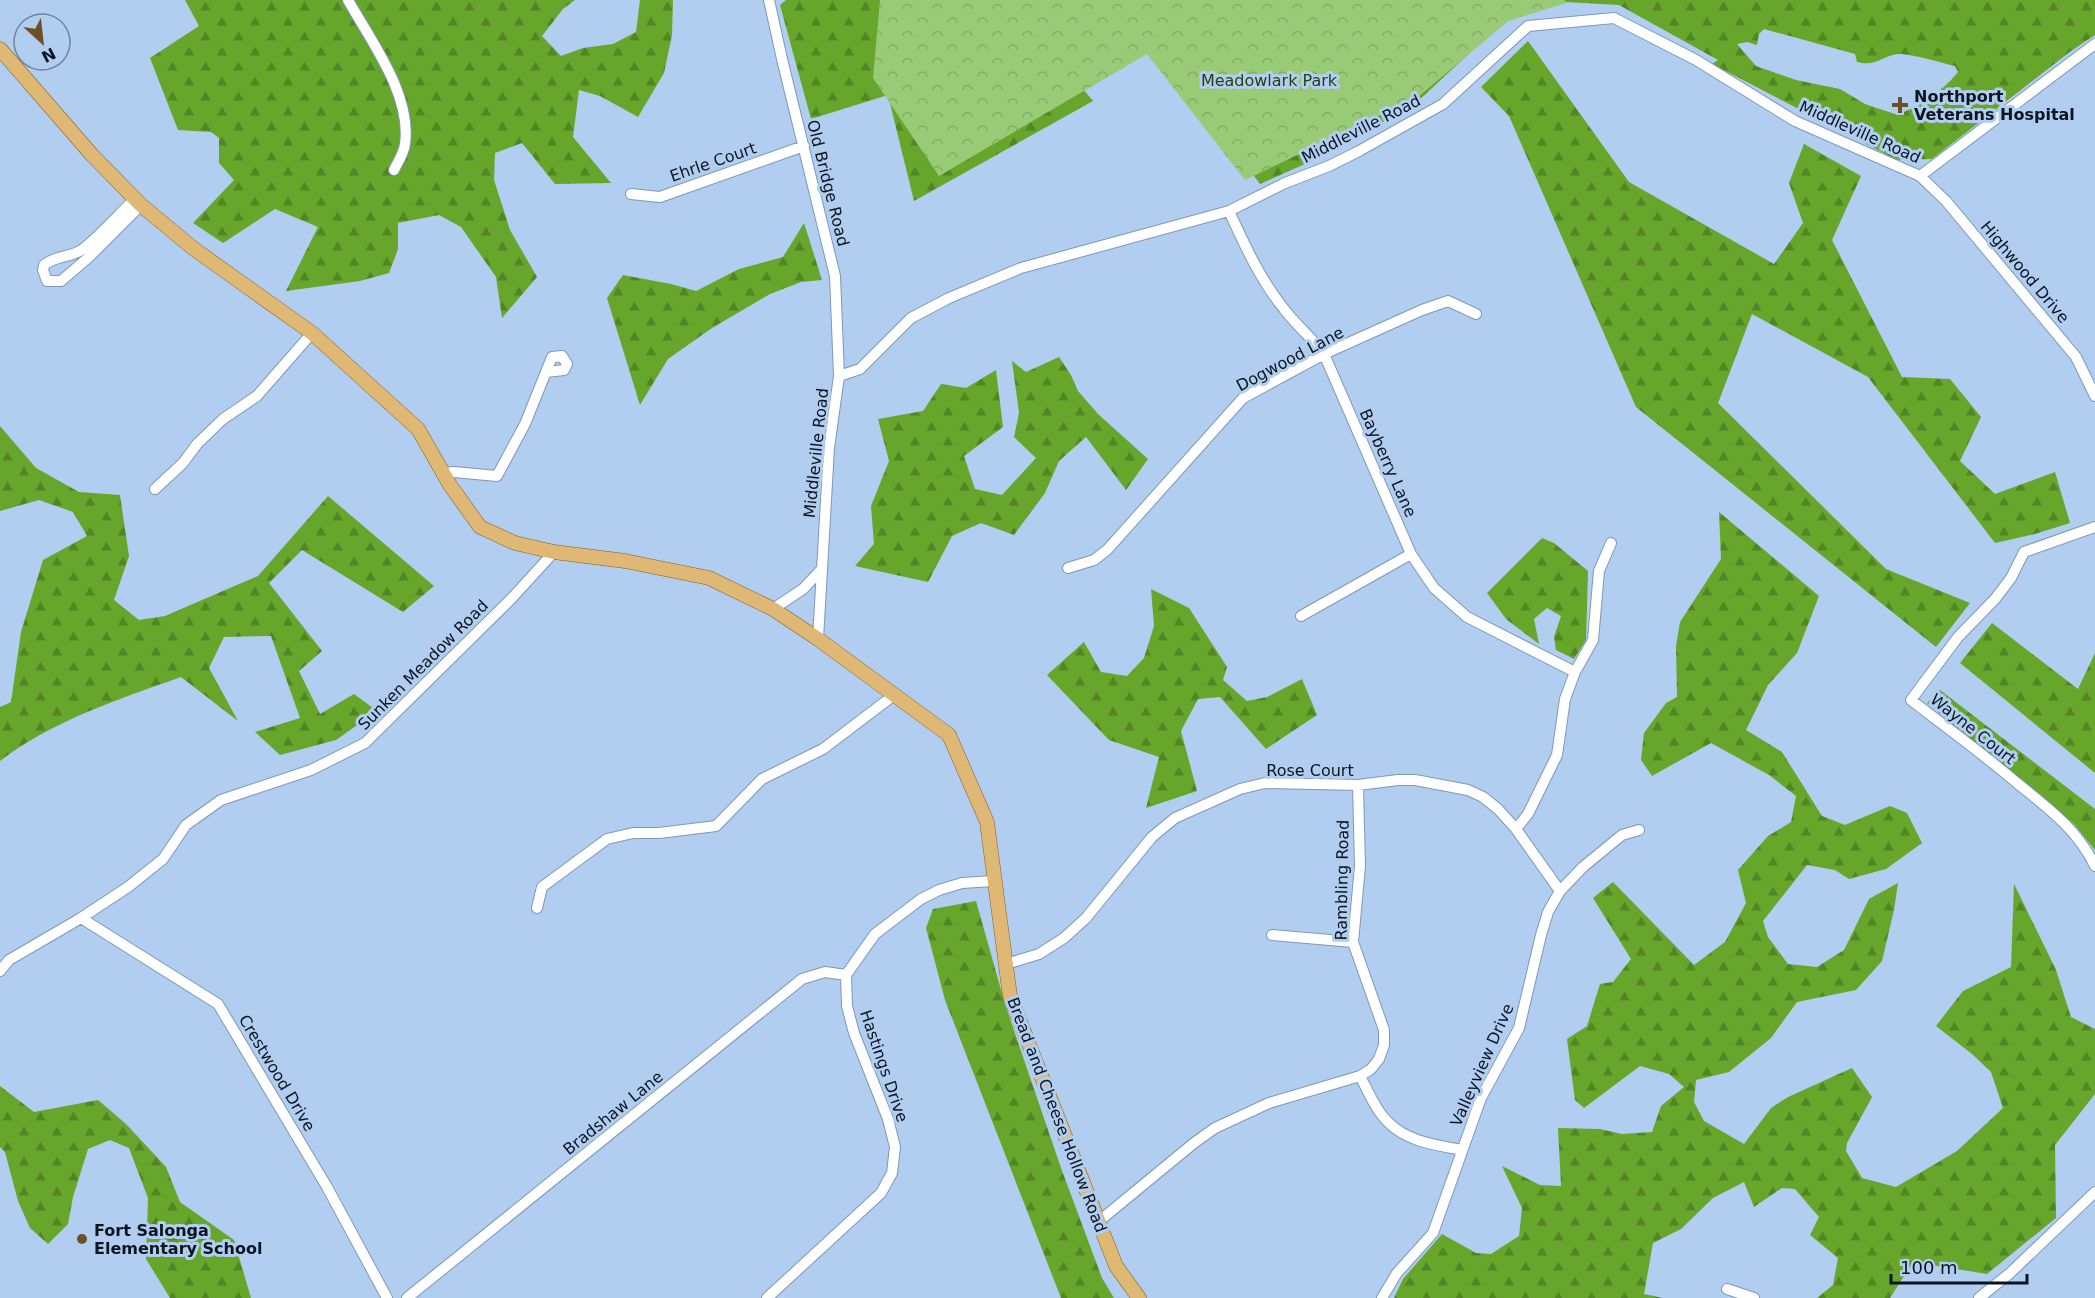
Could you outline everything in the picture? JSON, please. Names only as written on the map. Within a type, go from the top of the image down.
[{"type":"main road","name":"Bread and Cheese Hollow Road","points":[[0,49],[92,155],[138,202],[194,249],[312,333],[418,429],[443,473],[480,527],[515,543],[554,552],[625,561],[710,578],[773,609],[818,639],[948,735],[987,822],[1010,996],[1116,1266],[1139,1298]]},
{"type":"street","points":[[348,0],[397,89],[405,118],[405,146],[394,170]]},
{"type":"street","name":"Old Bridge Road","points":[[769,0],[835,276],[839,376]]},
{"type":"street","name":"Middleville Road","points":[[818,639],[829,448],[839,376],[860,369],[911,318],[950,298],[1021,268],[1229,211],[1285,183],[1329,166],[1359,151],[1443,104],[1528,26],[1614,18],[1696,60],[1795,121],[1920,176],[2095,44]]},
{"type":"street","name":"Ehrle Court","points":[[631,194],[660,197],[804,146]]},
{"type":"street","name":"Highwood Drive","points":[[1920,176],[1946,201],[2076,357],[2095,396]]},
{"type":"street","points":[[138,202],[89,256],[61,281],[47,281],[43,270],[44,265],[52,258],[82,250],[138,202]]},
{"type":"street","name":"Bayberry Lane","points":[[1229,211],[1261,278],[1285,311],[1324,354],[1411,554],[1434,588],[1467,617],[1575,672]]},
{"type":"street","name":"Dogwood Lane","points":[[1068,568],[1094,560],[1107,550],[1243,398],[1324,354],[1422,310],[1448,301],[1476,314]]},
{"type":"street","points":[[155,489],[183,463],[197,444],[223,419],[257,396],[312,333]]},
{"type":"street","points":[[443,473],[497,476],[525,424],[546,372]]},
{"type":"street","name":"Wayne Court","points":[[2095,527],[2024,552],[2011,578],[1995,599],[1958,638],[1911,700],[1963,738],[2058,816],[2076,834],[2095,866]]},
{"type":"street","points":[[1516,829],[1528,814],[1557,755],[1565,699],[1575,672],[1593,640],[1599,571],[1611,543]]},
{"type":"street","name":"Sunken Meadow Road","points":[[0,971],[9,960],[128,888],[163,859],[186,825],[221,800],[310,770],[365,743],[512,598],[554,552]]},
{"type":"street","points":[[1301,616],[1411,554]]},
{"type":"street","points":[[773,609],[803,589],[821,570]]},
{"type":"street","points":[[537,908],[542,887],[607,839],[633,833],[659,833],[716,826],[762,779],[823,749],[894,695]]},
{"type":"street","name":"Rose Court","points":[[1006,963],[1039,954],[1064,938],[1086,918],[1152,837],[1175,818],[1240,789],[1265,783],[1358,785],[1415,780],[1468,790],[1483,797],[1498,809],[1516,829],[1560,891]]},
{"type":"street","name":"Rambling Road","points":[[1358,785],[1360,866],[1353,942],[1384,1029],[1384,1045],[1379,1059],[1371,1069],[1360,1076]]},
{"type":"street","name":"Valleyview Drive","points":[[1382,1298],[1397,1273],[1433,1233],[1481,1098],[1519,1028],[1548,912],[1560,891],[1590,861],[1622,835],[1639,830]]},
{"type":"street","points":[[846,975],[875,934],[921,899],[939,890],[962,883],[993,881]]},
{"type":"street","name":"Crestwood Drive","points":[[81,918],[218,1004],[327,1187],[387,1298]]},
{"type":"street","points":[[1272,935],[1353,942]]},
{"type":"street","name":"Bradshaw Lane","points":[[407,1298],[802,979],[825,972],[846,975]]},
{"type":"street","name":"Hastings Drive","points":[[767,1298],[881,1193],[892,1173],[895,1147],[888,1119],[854,1033],[847,1006],[846,975]]},
{"type":"street","points":[[1098,1222],[1215,1128],[1269,1103],[1360,1076],[1389,1124],[1418,1141],[1462,1150]]},
{"type":"street","points":[[1979,1298],[2009,1274],[2095,1192]]},
{"type":"street","points":[[1727,1289],[1754,1298]]},
{"type":"green space","points":[[185,0],[575,0],[563,9],[542,36],[561,56],[583,48],[613,44],[636,32],[640,0],[673,0],[672,35],[664,73],[638,117],[600,96],[579,90],[573,137],[611,183],[555,184],[522,143],[495,153],[494,180],[510,230],[537,277],[502,318],[496,277],[461,227],[439,215],[398,223],[398,249],[389,273],[360,281],[286,291],[318,227],[275,209],[223,243],[193,223],[234,180],[219,163],[219,138],[211,132],[178,130],[150,58],[199,26]]},
{"type":"green space","points":[[786,0],[1009,0],[1093,101],[914,201],[888,95],[811,119],[780,5]]},
{"type":"green space","name":"Meadowlark Park","points":[[880,0],[1564,0],[1567,3],[1508,21],[1418,97],[1245,180],[1147,54],[939,176],[873,78]]},
{"type":"green space","points":[[1125,0],[2095,0],[2095,35],[1932,159],[1897,160],[1712,64],[1718,60],[1619,5],[1566,2],[1506,19],[1417,102],[1332,152],[1260,184]],"holes":[[[1764,29],[1855,54],[1857,62],[1864,63],[1898,54],[1910,55],[1955,66],[1958,72],[1931,97],[1898,115],[1865,104],[1840,89],[1796,80],[1756,66],[1737,44],[1747,42],[1757,45],[1759,34]]]},
{"type":"green space","points":[[1528,41],[1629,182],[1774,264],[1803,223],[1789,183],[1804,144],[1861,176],[1832,240],[1902,377],[1950,379],[1981,417],[1960,461],[1995,494],[2055,472],[2070,523],[1995,543],[1868,377],[1752,314],[1718,403],[1886,569],[1970,603],[1936,647],[1636,407],[1509,116],[1481,87]]},
{"type":"green space","points":[[804,223],[822,280],[801,282],[770,294],[712,328],[668,359],[640,405],[607,298],[623,275],[696,291],[739,269],[783,257]]},
{"type":"green space","points":[[1059,357],[1078,391],[1098,414],[1148,459],[1126,490],[1086,437],[1059,461],[1045,493],[1014,535],[981,523],[952,536],[928,582],[855,566],[874,544],[871,506],[889,461],[878,419],[923,411],[941,384],[966,388],[996,370],[1003,427],[964,456],[975,489],[1002,495],[1036,458],[1014,437],[1019,413],[1012,361],[1026,372]]},
{"type":"green space","points":[[0,426],[36,468],[79,492],[120,495],[129,556],[114,600],[139,620],[165,616],[258,576],[328,496],[434,586],[403,612],[302,550],[269,583],[322,651],[299,671],[320,714],[354,694],[377,711],[336,740],[280,755],[255,732],[300,718],[271,636],[224,637],[209,668],[238,721],[181,677],[87,712],[42,734],[0,761],[0,707],[11,702],[21,632],[43,560],[87,536],[73,512],[39,500],[0,511]]},
{"type":"green space","points":[[1719,512],[1819,596],[1797,653],[1768,685],[1746,730],[1782,752],[1822,816],[1845,825],[1890,806],[1907,813],[1922,843],[1886,869],[1849,879],[1835,870],[1807,865],[1763,921],[1768,937],[1788,964],[1817,967],[1844,950],[1869,899],[1898,883],[1882,961],[1856,990],[1797,1002],[1771,1038],[1729,1072],[1696,1080],[1694,1102],[1704,1121],[1744,1144],[1771,1108],[1788,1097],[1852,1068],[1872,1097],[1847,1143],[1846,1151],[1862,1178],[1896,1187],[1957,1151],[2003,1108],[1991,1072],[1936,1026],[1963,991],[2011,967],[2014,884],[2056,970],[2071,1017],[2095,1029],[2095,1094],[2055,1145],[2056,1218],[1987,1274],[1913,1262],[1890,1298],[1817,1298],[1833,1285],[1838,1258],[1810,1235],[1819,1217],[1795,1189],[1782,1188],[1754,1207],[1744,1182],[1713,1198],[1681,1229],[1653,1243],[1644,1294],[1663,1298],[1394,1298],[1403,1279],[1442,1234],[1476,1253],[1491,1254],[1519,1236],[1522,1208],[1502,1166],[1540,1185],[1561,1186],[1558,1128],[1600,1129],[1622,1134],[1652,1132],[1661,1106],[1684,1087],[1669,1074],[1640,1066],[1584,1108],[1575,1100],[1567,1039],[1587,1026],[1600,984],[1613,982],[1631,959],[1593,898],[1613,882],[1694,965],[1725,942],[1746,903],[1738,870],[1768,836],[1791,822],[1796,796],[1769,775],[1711,743],[1652,776],[1641,760],[1644,733],[1666,703],[1677,697],[1676,646],[1680,622],[1721,559]]},
{"type":"green space","points":[[1542,538],[1554,543],[1588,571],[1586,640],[1574,659],[1556,650],[1554,637],[1561,616],[1547,608],[1534,619],[1539,644],[1506,619],[1487,593]]},
{"type":"green space","points":[[1151,589],[1189,608],[1227,667],[1223,680],[1247,701],[1267,697],[1302,679],[1317,715],[1266,749],[1220,697],[1198,699],[1181,731],[1197,791],[1146,808],[1159,757],[1109,740],[1047,675],[1084,642],[1101,672],[1127,676],[1144,658],[1154,626]]},
{"type":"green space","points":[[1992,623],[2078,689],[2095,653],[2095,773],[1960,663]]},
{"type":"green space","points":[[1940,690],[2095,809],[2095,850],[2074,824],[1927,703]]},
{"type":"green space","points":[[976,901],[1005,1004],[1061,1168],[1102,1278],[1114,1298],[1061,1298],[945,1000],[926,928],[933,909]]},
{"type":"green space","points":[[0,1086],[34,1112],[98,1100],[126,1124],[166,1167],[180,1202],[234,1240],[251,1298],[170,1298],[146,1259],[148,1198],[129,1148],[110,1140],[88,1149],[73,1197],[68,1224],[48,1244],[30,1228],[18,1201],[5,1152],[0,1147]]},
{"type":"place","name":"Northport Veterans Hospital","points":[[1900,105]]},
{"type":"place","name":"Fort Salonga Elementary School","points":[[82,1239]]}]
